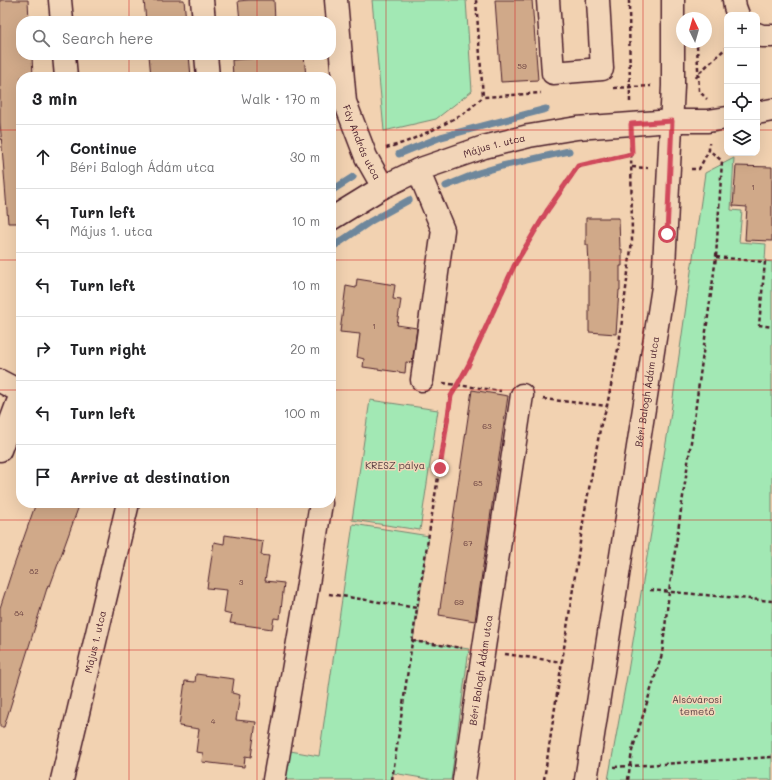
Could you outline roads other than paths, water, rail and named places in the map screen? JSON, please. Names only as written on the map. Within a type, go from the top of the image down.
[{"type":"street","points":[[60,0],[62,16]]},
{"type":"street","points":[[202,0],[204,16]]},
{"type":"street","name":"Fáy András utca","points":[[336,0],[346,102],[366,157],[383,188]]},
{"type":"street","points":[[548,0],[553,73],[602,69],[598,0]]},
{"type":"street","name":"Béri Balogh Ádám utca","points":[[586,780],[663,287],[672,121],[673,0]]},
{"type":"street","points":[[734,0],[737,12]]},
{"type":"street","points":[[760,35],[772,36]]},
{"type":"street","points":[[64,60],[66,72]]},
{"type":"street","points":[[206,60],[208,72]]},
{"type":"street","points":[[760,112],[772,110]]},
{"type":"street","name":"Május 1. utca","points":[[336,216],[383,188],[418,170],[484,147],[528,136],[577,128],[718,119]]},
{"type":"street","points":[[418,170],[443,230],[422,380]]},
{"type":"street","points":[[0,381],[16,390]]},
{"type":"street","name":"Béri Balogh Ádám utca","points":[[464,780],[522,395]]},
{"type":"street","points":[[0,450],[16,407]]},
{"type":"street","name":"Május 1. utca","points":[[62,780],[127,508]]},
{"type":"street","points":[[274,780],[307,590],[319,508]]},
{"type":"waterway","points":[[399,154],[441,137],[546,109]]},
{"type":"waterway","points":[[446,186],[478,173],[502,166],[569,151]]},
{"type":"waterway","points":[[336,188],[353,177]]},
{"type":"waterway","points":[[336,245],[371,221],[409,200]]},
{"type":"park label","name":"KRESZ pálya","points":[[395,465]]},
{"type":"park label","name":"Alsóvárosi temető","points":[[697,704]]}]
